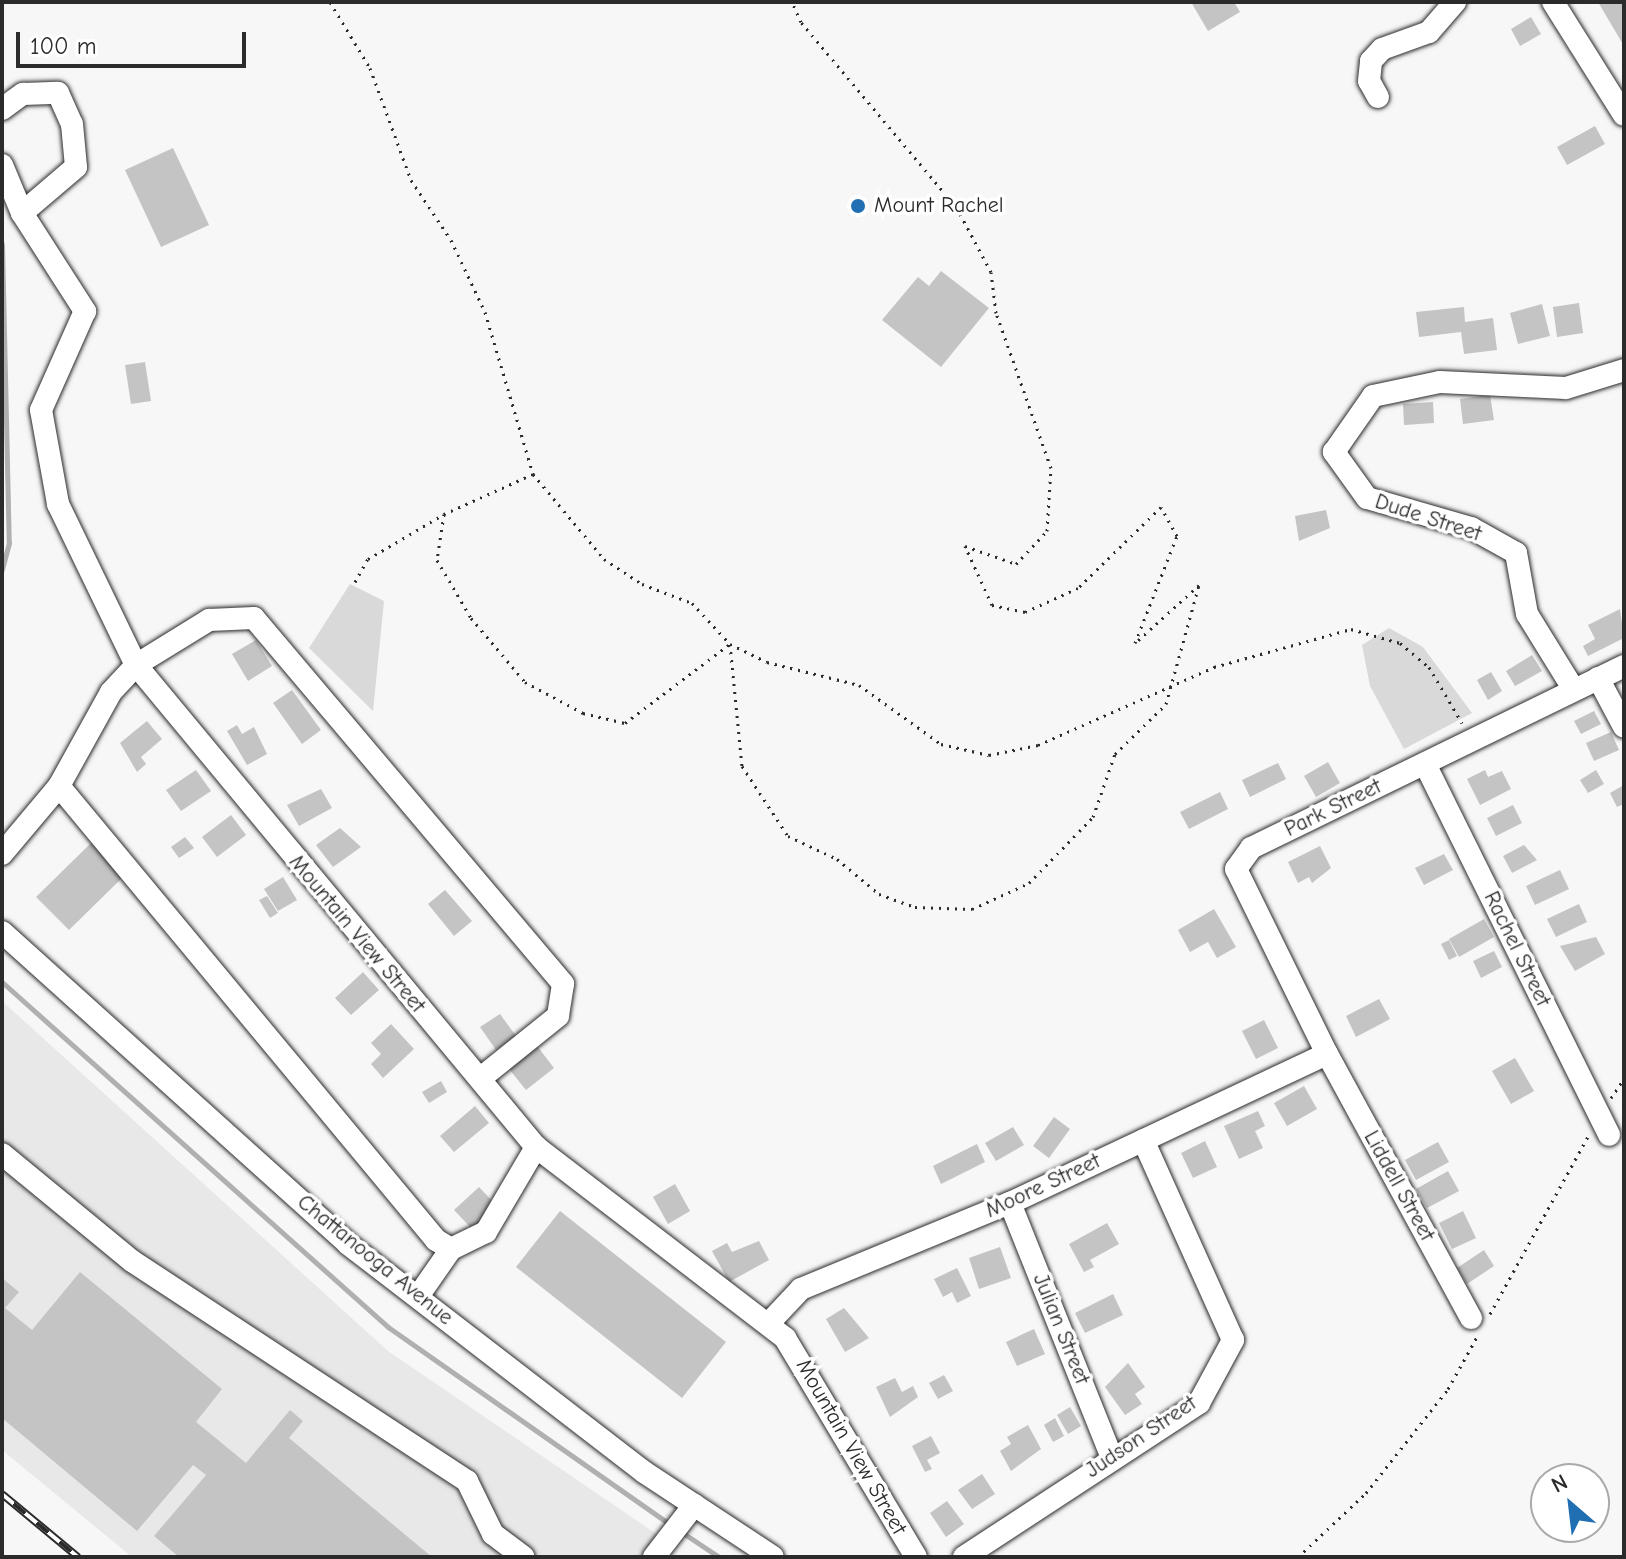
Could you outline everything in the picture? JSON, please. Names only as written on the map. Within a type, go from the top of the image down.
[{"type":"street","points":[[1378,97],[1369,81],[1371,61],[1382,49],[1429,32],[1455,2]]},
{"type":"street","points":[[1553,2],[1624,115]]},
{"type":"street","points":[[2,109],[23,94],[58,93],[72,124],[76,167],[22,213]]},
{"type":"street","name":"Mountain View Street","points":[[2,165],[22,213],[85,311],[41,410],[58,504],[136,665],[536,1147],[768,1324],[804,1363],[916,1557]]},
{"type":"street","name":"Dude Street","points":[[1574,690],[1527,614],[1516,553],[1471,528],[1367,498],[1334,452],[1373,396],[1440,382],[1566,388],[1624,370]]},
{"type":"street","points":[[2,854],[59,786],[111,692],[136,665],[209,620],[254,618],[516,921],[563,984],[565,1002],[558,1016],[481,1078]]},
{"type":"street","name":"Park Street","points":[[1327,1054],[1236,869],[1251,848],[1624,666]]},
{"type":"street","points":[[1598,678],[1624,727]]},
{"type":"street","name":"Rachel Street","points":[[1425,764],[1609,1135]]},
{"type":"street","points":[[59,786],[436,1240],[451,1249]]},
{"type":"street","name":"Chattanooga Avenue","points":[[2,932],[348,1244],[694,1505],[773,1557]]},
{"type":"street","name":"Moore Street","points":[[768,1324],[801,1289],[1010,1203],[1327,1054]]},
{"type":"street","name":"Liddell Street","points":[[1327,1054],[1471,1318]]},
{"type":"street","name":"Judson Street","points":[[964,1557],[1111,1456],[1199,1403],[1233,1340],[1143,1140]]},
{"type":"street","points":[[419,1295],[451,1249],[486,1232],[536,1147]]},
{"type":"street","points":[[2,1154],[132,1261],[467,1481],[493,1534],[523,1557]]},
{"type":"street","name":"Julian Street","points":[[1010,1203],[1111,1456]]},
{"type":"street","points":[[655,1557],[694,1505]]},
{"type":"path","points":[[330,2],[370,68],[411,180],[451,240],[485,312],[533,474],[604,559],[642,584],[692,603],[730,644],[767,662],[859,685],[941,744],[989,755],[1038,745],[1214,667],[1351,629],[1376,631],[1429,667],[1473,740]]},
{"type":"path","points":[[730,644],[742,766],[757,795],[788,836],[837,859],[879,894],[915,907],[972,909],[1029,883],[1093,817],[1115,754],[1153,721],[1172,688],[1199,585],[1135,643],[1177,536],[1161,507],[1078,588],[1025,612],[992,605],[965,546],[1016,564],[1047,531],[1051,468],[996,313],[991,272],[957,208],[801,22],[792,2]]},
{"type":"path","points":[[355,582],[368,559],[444,514],[533,474]]},
{"type":"path","points":[[444,514],[437,560],[471,618],[525,682],[583,713],[625,723],[730,644]]},
{"type":"shaded area","points":[[350,584],[384,601],[373,711],[309,648]]},
{"type":"shaded area","points":[[1389,628],[1423,647],[1472,713],[1404,749],[1370,686],[1362,645]]},
{"type":"shaded area","points":[[2,1001],[388,1351],[674,1546],[667,1557],[132,1557],[2,1450]]},
{"type":"building","points":[[1191,2],[1234,2],[1240,12],[1208,31]]},
{"type":"building","points":[[1598,2],[1624,2],[1624,46]]},
{"type":"building","points":[[1531,17],[1541,34],[1520,46],[1511,29]]},
{"type":"building","points":[[1595,126],[1605,144],[1567,165],[1557,147]]},
{"type":"building","points":[[173,148],[209,225],[161,247],[125,170]]},
{"type":"building","points":[[941,271],[989,308],[941,367],[882,320],[918,277],[929,286]]},
{"type":"building","points":[[1579,303],[1583,333],[1557,337],[1553,307]]},
{"type":"building","points":[[1542,304],[1550,336],[1518,344],[1510,313]]},
{"type":"building","points":[[1464,307],[1465,322],[1493,318],[1497,350],[1464,354],[1461,332],[1419,337],[1416,312]]},
{"type":"building","points":[[145,362],[151,401],[131,404],[125,365]]},
{"type":"building","points":[[1490,395],[1494,420],[1463,424],[1460,399]]},
{"type":"building","points":[[1433,402],[1434,423],[1404,425],[1403,404]]},
{"type":"building","points":[[1326,510],[1330,528],[1299,541],[1295,516]]},
{"type":"building","points":[[1620,609],[1624,638],[1588,656],[1583,646],[1595,639],[1588,625]]},
{"type":"building","points":[[256,640],[272,666],[248,681],[232,654]]},
{"type":"building","points":[[1532,655],[1542,671],[1515,686],[1506,671]]},
{"type":"building","points":[[1491,672],[1502,691],[1488,700],[1477,680]]},
{"type":"building","points":[[292,690],[321,730],[302,744],[273,703]]},
{"type":"building","points":[[1594,711],[1601,724],[1581,734],[1574,721]]},
{"type":"building","points":[[147,721],[162,739],[141,757],[146,764],[137,772],[120,743]]},
{"type":"building","points":[[237,725],[242,734],[254,727],[267,754],[247,765],[227,731]]},
{"type":"building","points":[[1611,732],[1619,750],[1594,761],[1586,743]]},
{"type":"building","points":[[1328,762],[1340,783],[1316,797],[1304,776]]},
{"type":"building","points":[[1278,763],[1286,779],[1250,797],[1242,780]]},
{"type":"building","points":[[196,770],[211,791],[181,811],[166,790]]},
{"type":"building","points":[[1485,770],[1488,777],[1502,771],[1511,789],[1480,805],[1467,779]]},
{"type":"building","points":[[1596,770],[1604,784],[1588,793],[1580,780]]},
{"type":"building","points":[[1624,785],[1624,804],[1617,807],[1610,793]]},
{"type":"building","points":[[321,789],[332,808],[299,826],[287,805]]},
{"type":"building","points":[[1220,792],[1228,809],[1189,829],[1180,812]]},
{"type":"building","points":[[1513,805],[1522,823],[1496,836],[1487,818]]},
{"type":"building","points":[[231,815],[246,835],[217,857],[202,837]]},
{"type":"building","points":[[340,828],[361,847],[333,867],[316,845]]},
{"type":"building","points":[[185,837],[194,848],[179,858],[171,847]]},
{"type":"building","points":[[91,843],[124,876],[69,930],[36,897]]},
{"type":"building","points":[[1524,845],[1537,860],[1512,873],[1503,856]]},
{"type":"building","points":[[1320,846],[1331,868],[1312,883],[1309,877],[1298,883],[1288,862]]},
{"type":"building","points":[[1444,854],[1453,870],[1424,885],[1415,868]]},
{"type":"building","points":[[1560,870],[1569,889],[1535,905],[1526,886]]},
{"type":"building","points":[[283,877],[297,900],[278,911],[264,889]]},
{"type":"building","points":[[445,890],[472,921],[454,936],[428,904]]},
{"type":"building","points":[[267,896],[278,913],[270,918],[259,900]]},
{"type":"building","points":[[1579,904],[1587,922],[1556,937],[1547,919]]},
{"type":"building","points":[[1214,909],[1236,947],[1217,958],[1208,942],[1190,952],[1178,930]]},
{"type":"building","points":[[1484,919],[1494,937],[1459,957],[1449,939]]},
{"type":"building","points":[[1596,937],[1605,954],[1575,971],[1560,946]]},
{"type":"building","points":[[1449,940],[1457,956],[1449,960],[1441,944]]},
{"type":"building","points":[[1494,951],[1502,967],[1481,978],[1473,961]]},
{"type":"building","points":[[363,972],[379,990],[351,1015],[335,998]]},
{"type":"building","points":[[1379,999],[1390,1019],[1356,1037],[1346,1016]]},
{"type":"building","points":[[500,1014],[516,1036],[496,1050],[480,1027]]},
{"type":"building","points":[[1264,1020],[1278,1048],[1256,1059],[1242,1031]]},
{"type":"building","points":[[391,1024],[414,1049],[383,1078],[371,1064],[381,1054],[371,1043]]},
{"type":"building","points":[[534,1042],[554,1068],[526,1090],[505,1064]]},
{"type":"building","points":[[1515,1058],[1534,1091],[1511,1104],[1492,1071]]},
{"type":"building","points":[[441,1081],[447,1092],[429,1103],[422,1092]]},
{"type":"building","points":[[1304,1086],[1317,1109],[1287,1126],[1274,1103]]},
{"type":"building","points":[[475,1106],[489,1123],[454,1152],[440,1136]]},
{"type":"building","points":[[1258,1111],[1265,1126],[1255,1131],[1263,1148],[1239,1159],[1224,1126]]},
{"type":"building","points":[[1054,1117],[1070,1129],[1049,1158],[1033,1146]]},
{"type":"building","points":[[1013,1127],[1024,1145],[996,1161],[985,1143]]},
{"type":"building","points":[[1205,1141],[1217,1167],[1193,1178],[1181,1153]]},
{"type":"building","points":[[1438,1142],[1449,1162],[1416,1180],[1405,1160]]},
{"type":"building","points":[[977,1144],[985,1162],[941,1184],[933,1166]]},
{"type":"building","points":[[1448,1171],[1459,1191],[1427,1208],[1416,1189]]},
{"type":"building","points":[[675,1184],[690,1211],[668,1224],[653,1197]]},
{"type":"building","points":[[479,1187],[496,1205],[472,1229],[454,1210]]},
{"type":"building","points":[[560,1211],[726,1342],[682,1398],[516,1267]]},
{"type":"building","points":[[1463,1211],[1476,1238],[1452,1249],[1439,1223]]},
{"type":"building","points":[[1107,1223],[1119,1244],[1090,1260],[1094,1267],[1084,1272],[1069,1244]]},
{"type":"building","points":[[759,1241],[769,1260],[729,1282],[712,1251],[727,1243],[732,1252]]},
{"type":"building","points":[[1000,1247],[1011,1278],[979,1289],[969,1258]]},
{"type":"building","points":[[1484,1250],[1494,1266],[1467,1284],[1457,1268]]},
{"type":"building","points":[[957,1268],[971,1296],[957,1303],[952,1292],[943,1297],[934,1279]]},
{"type":"building","points":[[80,1272],[222,1389],[196,1422],[246,1463],[290,1410],[303,1421],[289,1438],[432,1557],[179,1557],[154,1536],[206,1475],[193,1465],[137,1531],[2,1418],[2,1278],[19,1292],[5,1308],[32,1330]]},
{"type":"building","points":[[1113,1294],[1123,1315],[1085,1333],[1075,1313]]},
{"type":"building","points":[[844,1308],[869,1338],[845,1352],[826,1319]]},
{"type":"building","points":[[1034,1329],[1045,1354],[1017,1366],[1006,1342]]},
{"type":"building","points":[[1128,1363],[1145,1387],[1135,1394],[1142,1404],[1125,1415],[1105,1387]]},
{"type":"building","points":[[944,1375],[953,1391],[938,1399],[929,1383]]},
{"type":"building","points":[[895,1378],[902,1392],[913,1386],[918,1397],[890,1417],[876,1387]]},
{"type":"building","points":[[1070,1407],[1081,1426],[1068,1434],[1057,1415]]},
{"type":"building","points":[[1055,1418],[1064,1436],[1053,1442],[1044,1425]]},
{"type":"building","points":[[1028,1425],[1041,1449],[1011,1471],[1000,1451],[1011,1444],[1007,1437]]},
{"type":"building","points":[[931,1436],[940,1453],[927,1460],[932,1469],[925,1472],[912,1446]]},
{"type":"building","points":[[982,1474],[995,1494],[972,1509],[958,1490]]},
{"type":"building","points":[[947,1501],[964,1524],[946,1537],[930,1513]]},
{"type":"waterway","points":[[2,244],[9,543],[2,570]]},
{"type":"waterway","points":[[2,982],[388,1327],[671,1525]]},
{"type":"waterway","points":[[683,1533],[719,1557]]},
{"type":"railway","points":[[2,1494],[78,1557]]},
{"type":"place","name":"Mount Rachel","points":[[858,206]]}]
